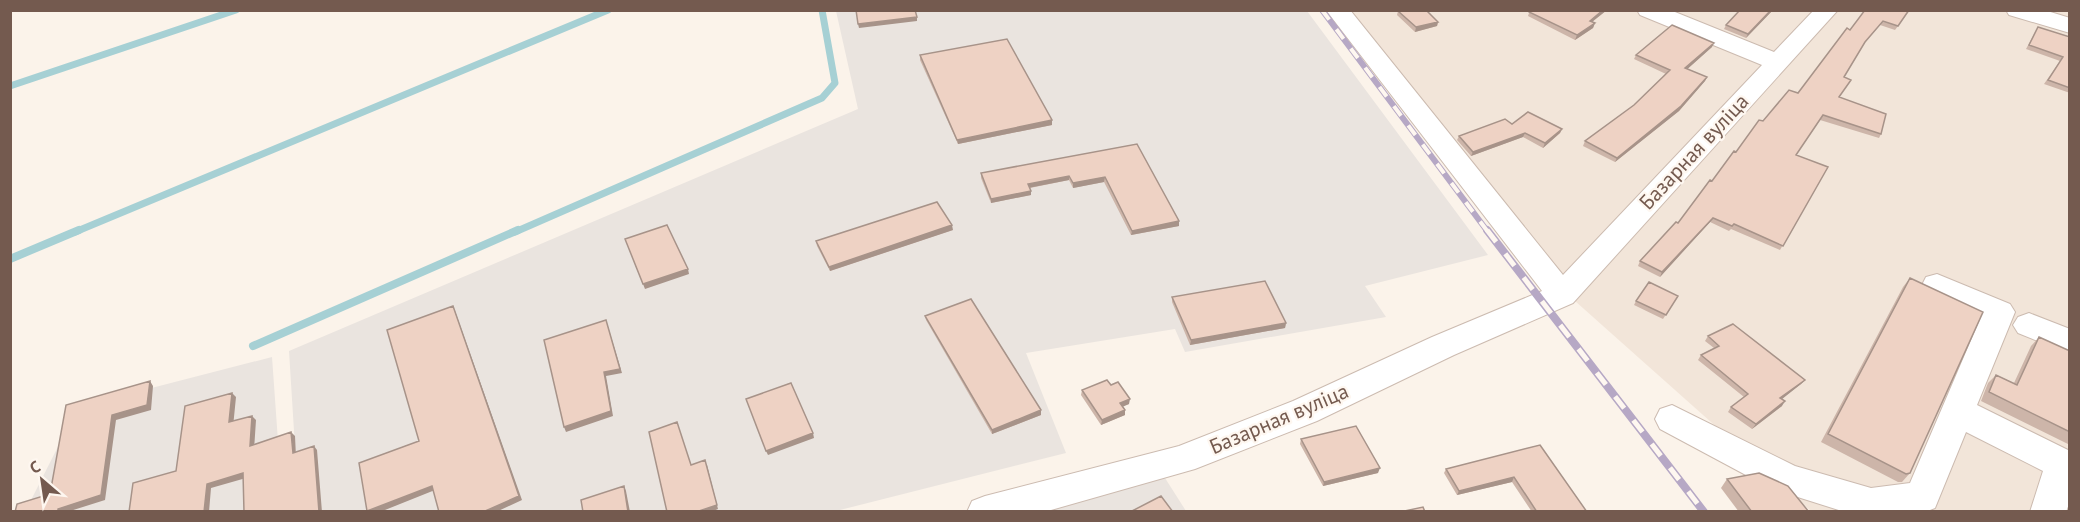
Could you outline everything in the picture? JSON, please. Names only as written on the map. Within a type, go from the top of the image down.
[{"type":"street","points":[[1336,10],[1562,295]]},
{"type":"street","points":[[1648,10],[1777,62]]},
{"type":"street","name":"Базарная вуліца","points":[[985,512],[1183,459],[1305,411],[1443,346],[1562,295],[1827,10]]},
{"type":"street","points":[[2017,10],[2070,26]]},
{"type":"street","points":[[1672,419],[1785,478],[1871,504],[1922,497],[1999,312],[1937,285]]},
{"type":"street","points":[[2029,325],[2070,342]]},
{"type":"street","points":[[1959,412],[2066,466],[2048,512]]},
{"type":"shaded area","points":[[836,11],[1307,11],[1488,255],[1365,286],[1386,317],[1185,352],[1175,329],[1026,353],[1066,453],[836,511],[299,511],[289,351],[858,109]]},
{"type":"shaded area","points":[[1344,11],[2069,11],[2069,511],[1811,511],[1575,301]]},
{"type":"shaded area","points":[[272,357],[283,511],[25,512],[78,407]]},
{"type":"shaded area","points":[[1165,478],[1186,511],[1041,512]]},
{"type":"building","points":[[856,10],[915,10],[917,17],[858,24]]},
{"type":"building","points":[[1399,10],[1426,10],[1438,22],[1416,27]]},
{"type":"building","points":[[1530,10],[1603,10],[1590,21],[1595,23],[1577,35],[1529,12]]},
{"type":"building","points":[[1740,10],[1771,10],[1748,34],[1726,25]]},
{"type":"building","points":[[1865,10],[1909,10],[1898,26],[1883,21],[1865,42],[1844,77],[1851,80],[1839,97],[1886,114],[1881,134],[1823,115],[1796,155],[1828,167],[1783,246],[1734,224],[1732,226],[1713,218],[1662,272],[1640,261],[1676,222],[1678,223],[1759,120],[1763,121],[1789,90],[1798,93],[1847,28],[1850,30]]},
{"type":"building","points":[[1672,25],[1714,43],[1685,68],[1707,77],[1681,106],[1617,158],[1585,141],[1634,105],[1670,70],[1636,55]]},
{"type":"building","points":[[2038,27],[2070,37],[2070,88],[2048,80],[2063,57],[2029,45]]},
{"type":"building","points":[[1007,39],[1052,120],[957,140],[920,55]]},
{"type":"building","points":[[1528,112],[1562,129],[1545,143],[1525,133],[1473,152],[1459,136],[1505,119],[1512,124]]},
{"type":"building","points":[[1137,144],[1179,221],[1132,231],[1105,177],[1073,183],[1069,176],[1028,184],[1031,191],[991,199],[981,173]]},
{"type":"building","points":[[937,202],[952,225],[829,267],[816,241]]},
{"type":"building","points":[[667,225],[688,269],[643,284],[625,239]]},
{"type":"building","points":[[1910,278],[1983,312],[1910,473],[1906,474],[1828,434]]},
{"type":"building","points":[[1265,281],[1286,323],[1191,340],[1172,297]]},
{"type":"building","points":[[1649,282],[1678,296],[1666,315],[1636,301]]},
{"type":"building","points":[[971,299],[1041,410],[992,430],[925,316]]},
{"type":"building","points":[[453,306],[519,496],[483,512],[439,512],[432,486],[367,511],[359,463],[419,441],[387,330]]},
{"type":"building","points":[[606,320],[620,369],[604,372],[611,411],[564,427],[544,340]]},
{"type":"building","points":[[1733,324],[1805,380],[1780,398],[1785,401],[1756,424],[1731,407],[1748,394],[1701,355],[1719,346],[1708,336]]},
{"type":"building","points":[[2039,337],[2070,351],[2070,432],[1989,392],[1996,375],[2017,385]]},
{"type":"building","points":[[1107,380],[1111,385],[1118,382],[1130,399],[1120,403],[1125,410],[1102,420],[1082,390]]},
{"type":"building","points":[[150,381],[147,405],[112,415],[101,495],[58,509],[58,512],[15,512],[17,504],[50,494],[66,405]]},
{"type":"building","points":[[791,383],[813,433],[766,451],[746,399]]},
{"type":"building","points":[[232,393],[229,422],[252,416],[250,446],[291,432],[293,453],[314,446],[319,512],[244,512],[243,473],[207,484],[204,512],[129,512],[133,483],[176,471],[185,406]]},
{"type":"building","points":[[677,422],[691,465],[705,460],[717,505],[696,512],[667,512],[649,432]]},
{"type":"building","points":[[1356,426],[1380,468],[1324,482],[1301,439]]},
{"type":"building","points":[[1540,445],[1587,512],[1537,512],[1514,477],[1459,491],[1446,469]]},
{"type":"building","points":[[1759,473],[1788,486],[1809,512],[1752,512],[1727,479]]},
{"type":"building","points":[[624,486],[628,512],[583,512],[581,500]]},
{"type":"building","points":[[1161,496],[1173,512],[1132,511]]},
{"type":"building","points":[[1423,507],[1425,512],[1400,512]]},
{"type":"waterway","points":[[10,86],[236,10]]},
{"type":"waterway","points":[[75,232],[608,10]]},
{"type":"waterway","points":[[515,232],[822,98],[835,83],[822,10]]},
{"type":"waterway","points":[[10,259],[79,230]]},
{"type":"waterway","points":[[253,346],[518,230]]},
{"type":"railway","points":[[1322,10],[1488,232]]},
{"type":"railway","points":[[1487,230],[1704,512]]}]
